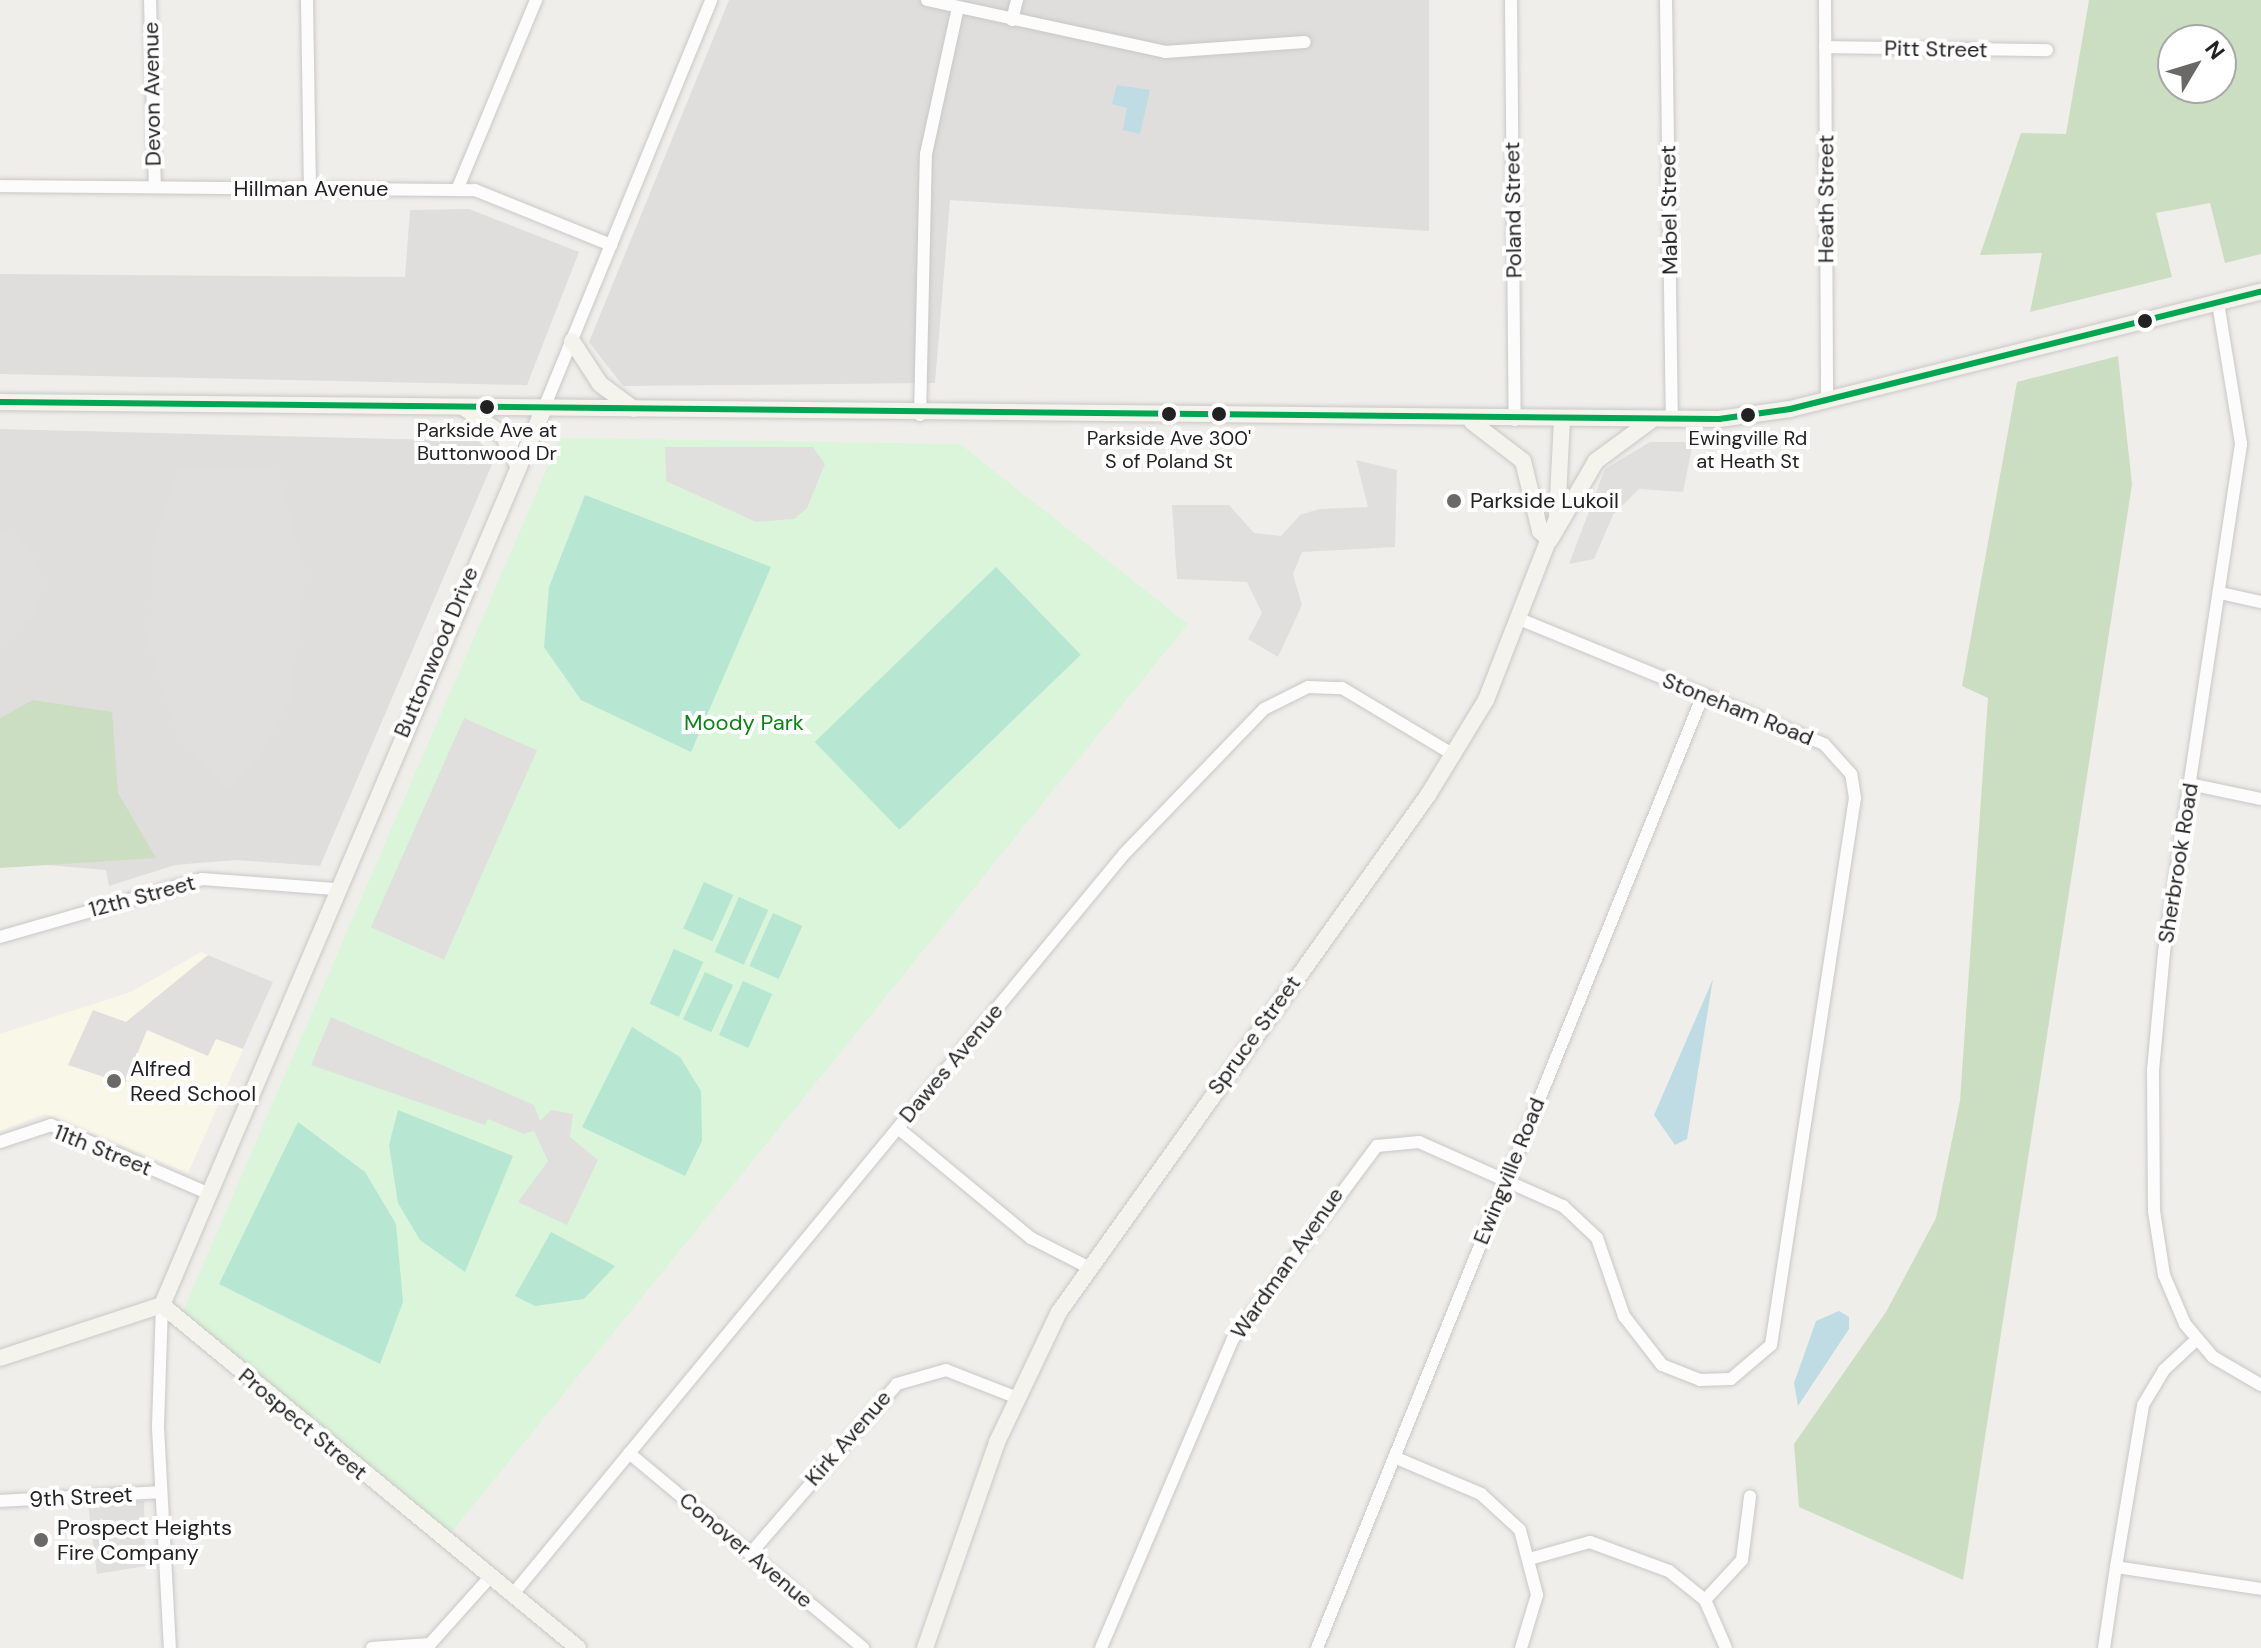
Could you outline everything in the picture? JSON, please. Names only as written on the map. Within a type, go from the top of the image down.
[{"type":"street","name":"Devon Avenue","points":[[150,0],[155,187]]},
{"type":"street","points":[[307,0],[310,189]]},
{"type":"street","points":[[457,190],[536,0]]},
{"type":"street","name":"Buttonwood Drive","points":[[162,1305],[205,1192],[544,408],[711,0]]},
{"type":"street","points":[[927,0],[1165,52],[1305,42]]},
{"type":"street","points":[[1012,20],[1017,0]]},
{"type":"street","name":"Poland Street","points":[[1511,0],[1515,420]]},
{"type":"street","name":"Mabel Street","points":[[1666,0],[1672,420]]},
{"type":"street","name":"Heath Street","points":[[1825,0],[1827,399]]},
{"type":"street","points":[[920,415],[926,154],[958,7]]},
{"type":"street","name":"Pitt Street","points":[[1825,47],[2047,50]]},
{"type":"street","name":"Hillman Avenue","points":[[0,186],[457,190],[611,245]]},
{"type":"street","points":[[0,402],[461,406],[920,415],[1672,420],[1780,411],[2261,292]]},
{"type":"street","name":"Sherbrook Road","points":[[2218,303],[2241,444],[2161,981],[2152,1140],[2158,1245],[2174,1305],[2196,1340],[2261,1385]]},
{"type":"street","points":[[572,341],[600,384],[634,409]]},
{"type":"street","points":[[461,406],[503,435],[518,466]]},
{"type":"street","points":[[1467,420],[1510,444],[1523,461],[1540,531],[1550,540],[1596,461],[1651,421]]},
{"type":"street","name":"Spruce Street","points":[[925,1648],[1015,1397],[1088,1267],[1454,755],[1521,620],[1550,540],[1562,494],[1562,420]]},
{"type":"street","points":[[2220,593],[2261,602]]},
{"type":"street","name":"Stoneham Road","points":[[1505,1180],[1563,1206],[1597,1238],[1624,1316],[1662,1365],[1716,1380],[1759,1362],[1778,1326],[1855,798],[1844,762],[1824,744],[1521,620]]},
{"type":"street","name":"Dawes Avenue","points":[[513,1594],[1124,854],[1277,699],[1308,687],[1342,688],[1454,755]]},
{"type":"street","name":"Ewingville Road","points":[[1317,1648],[1703,695]]},
{"type":"street","points":[[2190,784],[2261,799]]},
{"type":"street","name":"12th Street","points":[[0,937],[202,879],[335,889]]},
{"type":"street","name":"11th Street","points":[[0,1142],[51,1125],[205,1192]]},
{"type":"street","points":[[898,1128],[1031,1238],[1088,1267]]},
{"type":"street","name":"Wardman Avenue","points":[[1101,1648],[1233,1339],[1365,1154],[1391,1141],[1419,1142],[1505,1180]]},
{"type":"street","points":[[0,1358],[162,1305],[161,1492],[170,1648]]},
{"type":"street","name":"Prospect Street","points":[[162,1305],[578,1648]]},
{"type":"street","points":[[2104,1648],[2143,1405],[2164,1370],[2196,1340]]},
{"type":"street","name":"Kirk Avenue","points":[[750,1554],[897,1384],[946,1370],[1015,1397]]},
{"type":"street","name":"Conover Avenue","points":[[629,1453],[863,1648]]},
{"type":"street","points":[[1394,1457],[1496,1504],[1533,1558],[1537,1595],[1521,1648]]},
{"type":"street","name":"9th Street","points":[[0,1501],[161,1492]]},
{"type":"street","points":[[1705,1600],[1742,1560],[1750,1497]]},
{"type":"street","points":[[1533,1558],[1575,1543],[1606,1545],[1669,1571],[1705,1600],[1726,1648]]},
{"type":"street","points":[[2116,1567],[2261,1589]]},
{"type":"street","points":[[372,1648],[430,1644],[491,1576]]},
{"type":"shaded area","points":[[729,0],[1429,0],[1429,231],[950,200],[935,383],[623,386],[589,342]]},
{"type":"shaded area","points":[[469,209],[579,252],[527,385],[0,374],[0,274],[405,277],[410,210]]},
{"type":"shaded area","points":[[0,429],[478,441],[496,455],[320,866],[236,860],[175,865],[109,886],[106,870],[0,861]]},
{"type":"shaded area","points":[[1650,442],[1693,442],[1683,492],[1639,489],[1613,515],[1594,559],[1569,564],[1605,469]]},
{"type":"shaded area","points":[[665,447],[813,447],[825,464],[807,508],[794,519],[756,522],[666,481]]},
{"type":"shaded area","points":[[1356,460],[1397,470],[1395,547],[1302,552],[1293,574],[1302,605],[1278,657],[1248,639],[1262,613],[1247,582],[1177,579],[1172,505],[1229,505],[1254,533],[1281,536],[1300,515],[1319,509],[1368,507]]},
{"type":"shaded area","points":[[179,467],[277,469],[306,574],[290,700],[263,751],[227,789],[177,732],[150,648],[153,544]]},
{"type":"shaded area","points":[[11,528],[37,562],[42,583],[35,614],[0,643],[0,536]]},
{"type":"shaded area","points":[[464,718],[537,751],[444,960],[371,927]]},
{"type":"shaded area","name":"Alfred Reed School","points":[[201,952],[273,982],[188,1173],[45,1114],[0,1131],[0,1034],[131,992]]},
{"type":"shaded area","points":[[208,955],[273,982],[243,1049],[216,1039],[208,1056],[147,1030],[125,1084],[68,1065],[93,1010],[126,1022]]},
{"type":"shaded area","points":[[331,1017],[534,1105],[540,1121],[551,1110],[573,1114],[570,1137],[598,1160],[567,1225],[518,1202],[548,1161],[534,1131],[524,1134],[488,1119],[485,1125],[311,1065]]},
{"type":"shaded area","points":[[144,1501],[145,1566],[97,1574],[88,1503]]},
{"type":"green space","points":[[2089,0],[2261,0],[2261,254],[2225,263],[2210,203],[2156,213],[2172,277],[2030,312],[2042,253],[1980,255],[2021,133],[2066,134]]},
{"type":"green space","points":[[2118,356],[2132,484],[1963,1580],[1799,1507],[1794,1444],[1886,1312],[1936,1218],[1960,1101],[1988,698],[1962,686],[2017,382]]},
{"type":"green space","name":"Moody Park","points":[[560,438],[960,444],[1188,624],[446,1539],[177,1325]]},
{"type":"green space","points":[[585,495],[771,567],[691,752],[581,700],[544,647],[549,587]]},
{"type":"green space","points":[[996,567],[1081,655],[899,830],[815,742]]},
{"type":"green space","points":[[33,700],[112,712],[118,793],[156,858],[0,868],[0,718]]},
{"type":"green space","points":[[704,882],[733,895],[712,942],[683,929]]},
{"type":"green space","points":[[739,897],[768,910],[744,965],[715,952]]},
{"type":"green space","points":[[773,913],[802,926],[779,979],[749,966]]},
{"type":"green space","points":[[674,949],[703,962],[679,1017],[650,1004]]},
{"type":"green space","points":[[705,972],[733,985],[711,1032],[683,1019]]},
{"type":"green space","points":[[743,981],[772,994],[748,1048],[719,1035]]},
{"type":"green space","points":[[632,1027],[680,1057],[701,1091],[702,1141],[685,1176],[582,1127]]},
{"type":"green space","points":[[398,1110],[513,1156],[465,1272],[420,1240],[398,1203],[389,1145]]},
{"type":"green space","points":[[298,1122],[365,1172],[396,1224],[403,1302],[380,1364],[219,1284]]},
{"type":"green space","points":[[551,1232],[615,1266],[584,1299],[535,1306],[515,1296]]},
{"type":"water","points":[[1117,85],[1150,90],[1140,134],[1123,130],[1127,108],[1112,104]]},
{"type":"water","points":[[1713,979],[1687,1139],[1675,1145],[1654,1115]]},
{"type":"water","points":[[1839,1311],[1849,1317],[1849,1329],[1798,1406],[1794,1383],[1816,1321]]},
{"type":"transit line","points":[[0,402],[1719,419],[1790,409],[2261,292]]},
{"type":"place","name":"Parkside Ave at Buttonwood Dr","points":[[487,407]]},
{"type":"place","name":"Parkside Ave 300' S of Poland St","points":[[1169,414]]},
{"type":"place","name":"Ewingville Rd at Heath St","points":[[1748,415]]},
{"type":"place","name":"Parkside Lukoil","points":[[1454,501]]},
{"type":"place","name":"Alfred Reed School","points":[[114,1081]]},
{"type":"place","name":"Prospect Heights Fire Company","points":[[41,1540]]}]
